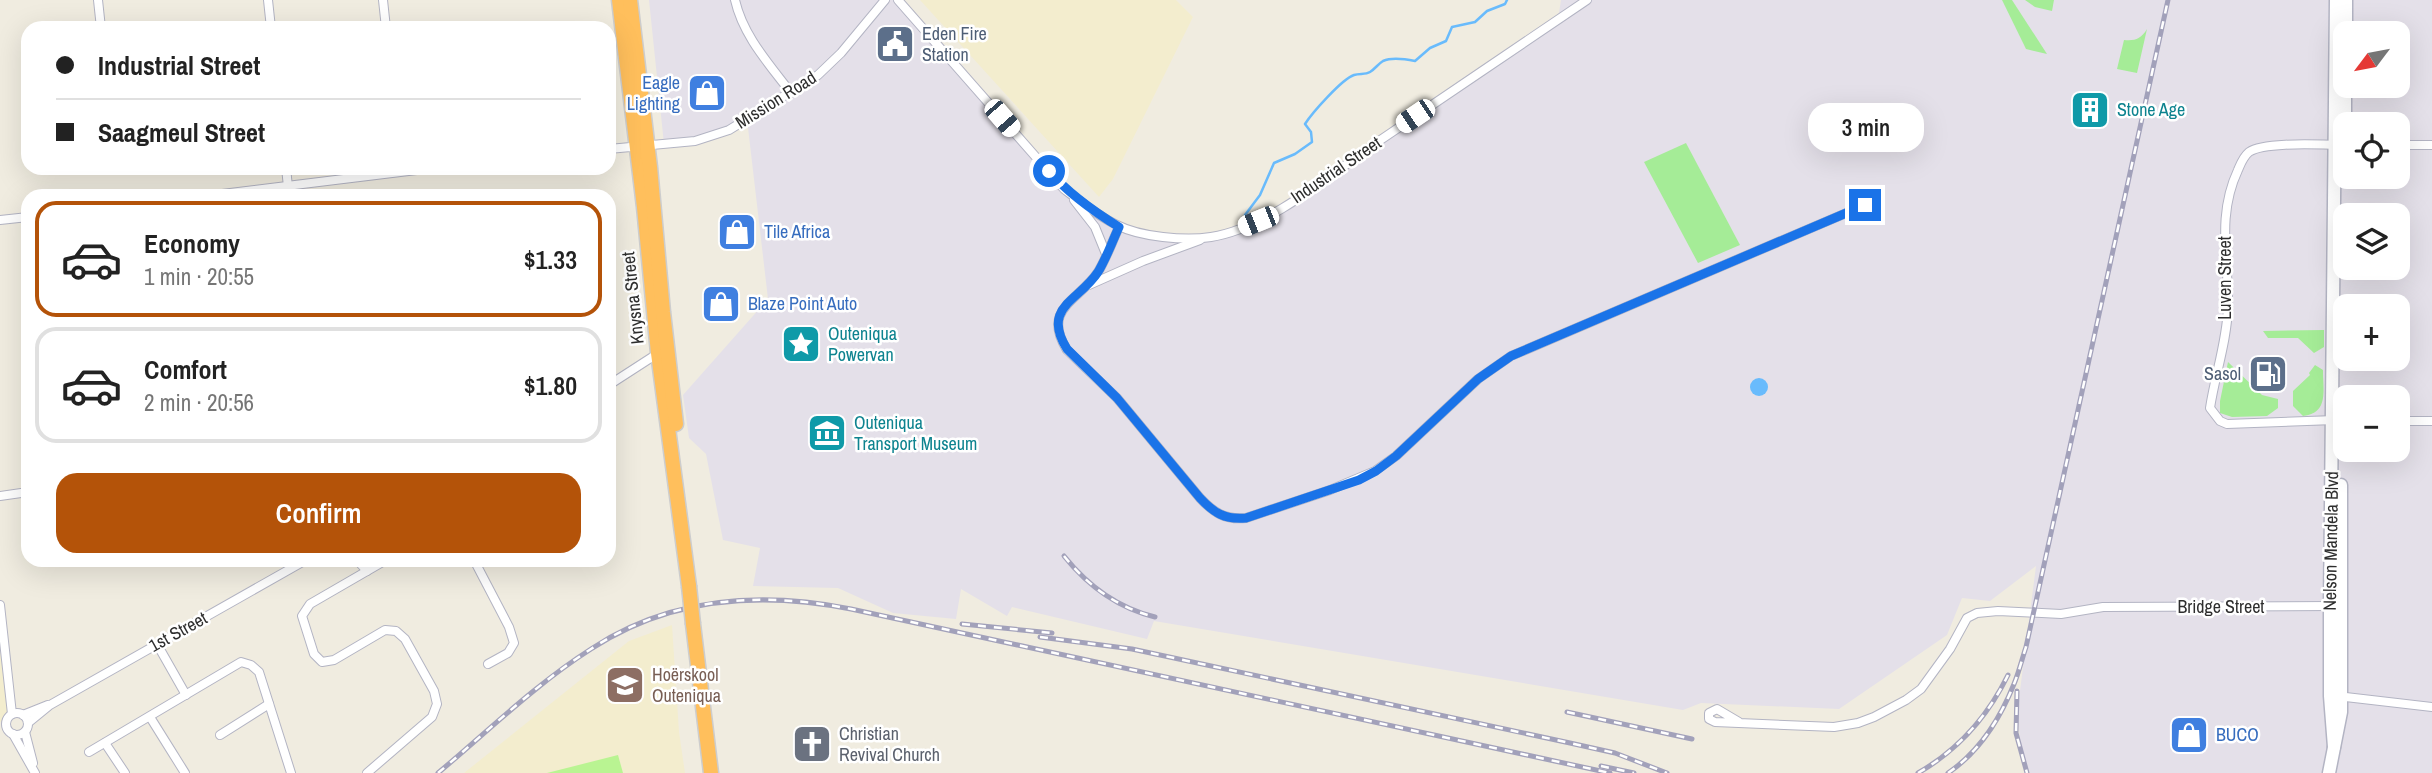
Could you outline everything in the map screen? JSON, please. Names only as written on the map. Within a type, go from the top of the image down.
[{"type":"highway","name":"Knysna Street","points":[[619,0],[642,147]]},
{"type":"highway","name":"Knysna Street","points":[[631,0],[642,147],[664,350],[670,449],[675,467],[711,773]]},
{"type":"street","points":[[98,0],[100,21]]},
{"type":"street","points":[[268,0],[270,21]]},
{"type":"street","points":[[383,0],[385,21]]},
{"type":"street","points":[[736,0],[738,12],[748,34],[791,93]]},
{"type":"street","name":"Mission Road","points":[[616,149],[695,141],[718,135],[791,93],[828,66],[885,0]]},
{"type":"street","name":"Industrial Street","points":[[898,0],[1065,189],[1119,227],[1162,237],[1210,237],[1258,221],[1309,190],[1587,0]]},
{"type":"street","name":"Nelson Mandela Blvd","points":[[2336,0],[2341,112]]},
{"type":"street","points":[[2346,0],[2346,21]]},
{"type":"street","name":"Luven Street","points":[[2333,145],[2267,146],[2251,151],[2242,160],[2227,200],[2223,237],[2228,309],[2210,408],[2220,421],[2227,424],[2333,420]]},
{"type":"street","points":[[2410,145],[2432,145]]},
{"type":"street","points":[[287,175],[288,189]]},
{"type":"street","points":[[263,189],[377,175]]},
{"type":"street","points":[[1065,189],[1095,227],[1106,254]]},
{"type":"street","name":"Nelson Mandela Blvd","points":[[2339,385],[2342,189]]},
{"type":"street","points":[[1119,227],[1097,274],[1069,300],[1059,317],[1059,335],[1067,349],[1117,398],[1211,510],[1232,520],[1246,518],[1330,490],[1376,471],[1396,456],[1478,379],[1511,356],[1865,205]]},
{"type":"street","points":[[0,220],[21,218]]},
{"type":"street","points":[[1086,286],[1143,261],[1210,237]]},
{"type":"street","points":[[616,381],[664,350]]},
{"type":"street","points":[[2410,421],[2432,421]]},
{"type":"street","name":"Nelson Mandela Blvd","points":[[2329,773],[2333,751],[2335,696],[2338,462]]},
{"type":"street","points":[[0,496],[21,493]]},
{"type":"street","name":"1st Street","points":[[21,716],[50,705],[294,567]]},
{"type":"street","points":[[363,567],[367,571]]},
{"type":"street","points":[[367,773],[432,717],[437,704],[434,691],[405,639],[396,631],[385,630],[327,663],[317,659],[314,654],[302,616],[310,604],[374,567]]},
{"type":"street","points":[[478,567],[509,627],[514,643],[508,653],[488,664]]},
{"type":"street","points":[[0,605],[7,671],[36,773]]},
{"type":"street","name":"Bridge Street","points":[[1739,722],[1834,727],[1858,723],[1893,708],[1921,688],[1971,615],[1998,611],[2061,614],[2103,607],[2335,606]]},
{"type":"street","points":[[157,644],[186,695]]},
{"type":"street","points":[[89,752],[241,662],[246,662],[259,673],[291,773]]},
{"type":"street","points":[[2335,696],[2432,707]]},
{"type":"street","points":[[220,735],[269,704]]},
{"type":"street","points":[[21,716],[7,718],[7,730],[36,773]]},
{"type":"street","points":[[150,717],[185,773]]},
{"type":"street","points":[[0,735],[7,730],[24,732]]},
{"type":"street","points":[[105,743],[125,773]]},
{"type":"shaded area","points":[[649,0],[898,0],[1064,189],[1119,227],[1162,237],[1210,237],[1258,221],[1558,19],[1561,0],[2432,0],[2432,773],[2030,773],[2022,755],[2017,714],[2036,566],[1990,601],[1962,598],[1947,635],[1839,709],[1701,703],[1683,710],[1154,621],[1147,639],[1012,607],[1007,616],[961,589],[956,619],[893,613],[838,588],[753,586],[760,548],[723,540],[706,454],[689,438],[683,395],[768,299],[747,119],[723,132],[664,144]]},
{"type":"shaded area","points":[[920,0],[1176,0],[1193,17],[1113,179],[1099,197]]},
{"type":"shaded area","name":"Hoërskool Outeniqua","points":[[672,625],[679,732],[685,773],[464,773],[629,641]]},
{"type":"shaded area","points":[[0,651],[9,717],[0,722]]},
{"type":"green space","points":[[2002,0],[2012,0],[2047,54],[2026,49]]},
{"type":"green space","points":[[2025,0],[2054,0],[2052,11],[2035,7]]},
{"type":"green space","points":[[2147,29],[2137,73],[2117,69],[2124,40],[2137,39]]},
{"type":"green space","points":[[1686,143],[1740,245],[1698,263],[1644,162]]},
{"type":"green space","points":[[2324,330],[2324,347],[2314,353],[2298,338],[2268,338],[2263,331]]},
{"type":"green space","points":[[2228,362],[2262,395],[2278,399],[2278,408],[2267,416],[2232,417],[2220,413]]},
{"type":"green space","points":[[2315,365],[2323,370],[2323,400],[2317,410],[2303,416],[2293,406],[2293,391],[2310,375]]},
{"type":"green space","points":[[618,755],[623,773],[547,773]]},
{"type":"water","points":[[1759,378],[1765,381],[1768,387],[1765,393],[1759,396],[1753,393],[1750,387],[1753,381]]},
{"type":"waterway","points":[[1245,215],[1260,195],[1274,163],[1295,154],[1312,142],[1311,132],[1305,124],[1342,83],[1354,75],[1370,72],[1387,60],[1415,61],[1430,48],[1446,41],[1452,27],[1475,22],[1487,11],[1505,4],[1507,0]]},
{"type":"railway","points":[[1948,773],[1979,745],[1995,722],[2014,684],[2026,647],[2168,0]]},
{"type":"railway","points":[[1064,556],[1083,577],[1116,602],[1155,617]]},
{"type":"railway","points":[[438,773],[551,677],[621,632],[652,618],[684,609],[750,600],[817,603],[851,609],[1610,773]]},
{"type":"railway","points":[[962,624],[1052,633]]},
{"type":"railway","points":[[1040,637],[1132,649],[1570,743],[1615,753],[1667,773]]},
{"type":"railway","points":[[1918,773],[1959,743],[1981,718],[2008,675]]},
{"type":"railway","points":[[2017,691],[2016,733],[2027,773]]},
{"type":"railway","points":[[1567,712],[1692,739]]},
{"type":"railway","points":[[1601,766],[1634,773]]},
{"type":"place","name":"Eden Fire Station","points":[[895,44]]},
{"type":"place","name":"Eagle Lighting","points":[[707,93]]},
{"type":"place","name":"Stone Age","points":[[2090,110]]},
{"type":"place","name":"Tile Africa","points":[[737,232]]},
{"type":"place","name":"Blaze Point Auto","points":[[721,304]]},
{"type":"place","name":"Outeniqua Powervan","points":[[801,344]]},
{"type":"place","name":"Sasol","points":[[2268,374]]},
{"type":"place","name":"Outeniqua Transport Museum","points":[[827,433]]},
{"type":"place","name":"Hoërskool Outeniqua","points":[[625,685]]},
{"type":"place","name":"BUCO","points":[[2189,735]]},
{"type":"place","name":"Christian Revival Church","points":[[812,744]]},
{"type":"route","points":[[1049,171],[1065,189],[1119,227],[1097,274],[1062,310],[1058,323],[1061,340],[1117,398],[1211,510],[1232,520],[1246,518],[1359,480],[1383,467],[1478,379],[1511,356],[1865,205]]}]
